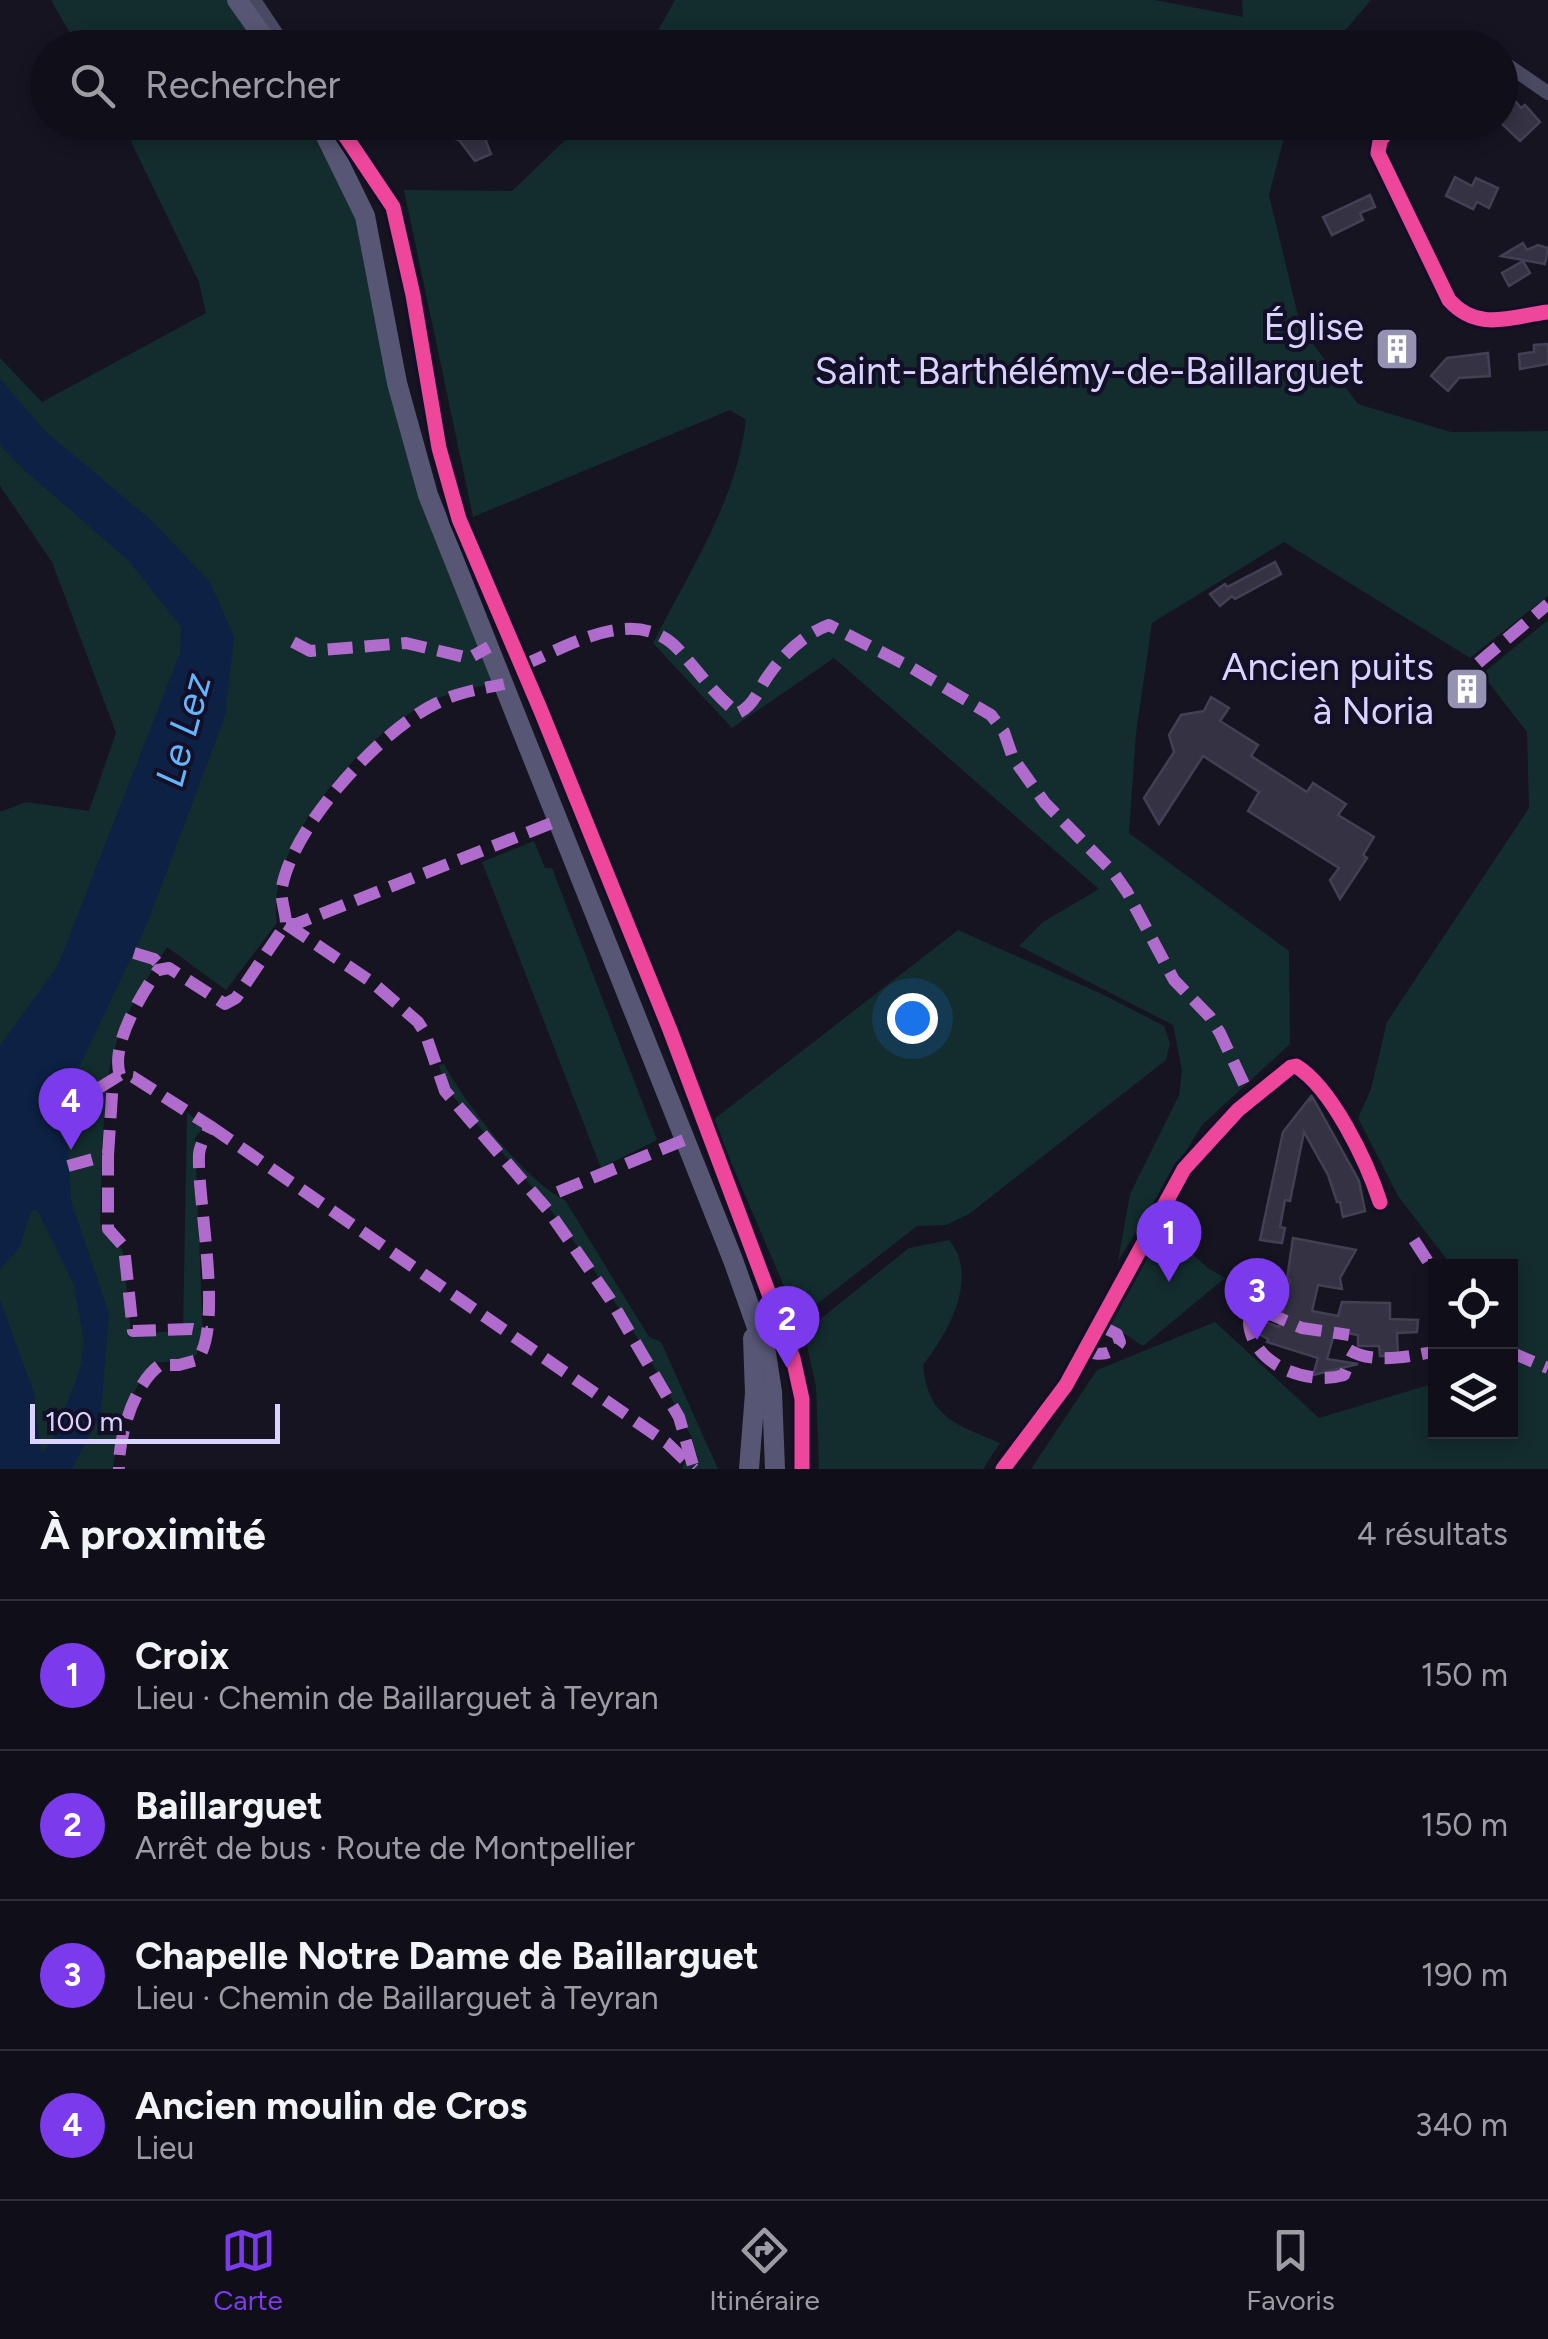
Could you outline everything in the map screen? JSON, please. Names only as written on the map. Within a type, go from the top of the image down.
[{"type":"main road","points":[[236,0],[258,30]]},
{"type":"main road","points":[[329,140],[365,216],[397,382],[428,496],[766,1353],[775,1469]]},
{"type":"main road","points":[[749,1469],[755,1393],[754,1321]]},
{"type":"street","points":[[254,0],[274,30]]},
{"type":"street","points":[[1518,72],[1548,93]]},
{"type":"street","points":[[348,140],[393,207],[416,310],[439,448]]},
{"type":"street","points":[[1380,140],[1378,152],[1449,300],[1464,316],[1480,320],[1548,312]]},
{"type":"street","points":[[1003,1469],[1066,1384],[1184,1169],[1250,1098],[1296,1066],[1308,1075],[1333,1107],[1380,1202]]},
{"type":"green space","points":[[51,0],[237,0],[259,30],[68,30]]},
{"type":"green space","points":[[675,0],[1155,0],[1243,17],[1242,0],[1371,0],[1345,30],[658,30]]},
{"type":"green space","points":[[130,140],[326,140],[365,216],[397,383],[504,684],[462,690],[422,706],[397,722],[345,770],[321,799],[285,862],[277,893],[277,923],[226,990],[167,947],[126,1018],[111,1064],[100,1223],[123,1251],[131,1335],[183,1330],[187,1112],[204,1127],[195,1138],[203,1336],[197,1354],[189,1360],[153,1363],[144,1375],[126,1413],[113,1469],[0,1469],[0,812],[26,802],[89,811],[116,733],[52,562],[0,486],[0,358],[42,402],[206,313],[199,282]]},
{"type":"green space","points":[[565,140],[1284,140],[1269,195],[1301,328],[1358,404],[1451,432],[1548,431],[1548,596],[1470,658],[1284,542],[1152,623],[1136,733],[1129,833],[1289,951],[1290,1044],[1202,1125],[1118,1261],[1130,1194],[1179,1095],[1182,1070],[1173,1025],[1019,946],[1043,922],[1099,889],[834,658],[732,728],[653,643],[722,507],[741,450],[746,420],[730,410],[473,517],[404,190],[512,191]]},
{"type":"green space","points":[[1548,620],[1548,1469],[1031,1469],[1097,1370],[1215,1322],[1319,1418],[1428,1385],[1428,1439],[1518,1439],[1518,1259],[1447,1259],[1398,1196],[1358,1118],[1371,1089],[1387,1022],[1529,808],[1527,732],[1482,674]]},
{"type":"green space","points":[[534,841],[545,868],[552,868],[657,1140],[601,1168],[482,862]]},
{"type":"green space","points":[[958,930],[1164,1026],[1170,1043],[1166,1060],[969,1214],[946,1225],[917,1226],[798,1319],[713,1120]]},
{"type":"green space","points":[[444,1064],[466,1099],[515,1160],[565,1200],[649,1337],[661,1342],[718,1469],[682,1469],[693,1440],[646,1353],[556,1217],[445,1087],[439,1065]]},
{"type":"green space","points":[[1159,1225],[1225,1278],[1143,1346],[1107,1322]]},
{"type":"green space","points":[[949,1240],[958,1255],[961,1287],[950,1321],[923,1365],[926,1383],[931,1397],[947,1417],[1000,1443],[983,1469],[819,1469],[816,1387],[804,1332],[909,1248]]},
{"type":"water","name":"Le Lez","points":[[0,379],[45,431],[150,519],[210,582],[234,637],[225,716],[147,924],[65,1097],[71,1201],[109,1314],[101,1412],[72,1469],[0,1469],[0,1300],[34,1393],[41,1454],[54,1438],[80,1369],[84,1342],[74,1285],[38,1211],[31,1211],[20,1247],[0,1269],[0,1046],[58,965],[180,653],[181,627],[128,560],[0,445]]},
{"type":"building","points":[[1518,104],[1521,108],[1525,105],[1540,122],[1520,141]]},
{"type":"building","points":[[459,140],[486,140],[491,154],[475,161]]},
{"type":"building","points":[[1455,177],[1472,186],[1476,178],[1498,188],[1489,208],[1477,202],[1473,209],[1446,196]]},
{"type":"building","points":[[1370,195],[1375,207],[1360,213],[1363,220],[1332,235],[1323,217]]},
{"type":"building","points":[[1523,243],[1527,250],[1538,245],[1548,248],[1545,264],[1501,256]]},
{"type":"building","points":[[1523,261],[1530,273],[1509,286],[1502,273]]},
{"type":"building","points":[[1548,344],[1548,364],[1520,369],[1519,354],[1534,352],[1534,345]]},
{"type":"building","points":[[1488,353],[1490,376],[1459,378],[1448,391],[1431,376],[1447,358]]},
{"type":"building","points":[[1275,562],[1281,574],[1235,599],[1232,596],[1220,606],[1210,594],[1225,584],[1227,587]]},
{"type":"building","points":[[1211,697],[1229,708],[1220,721],[1258,745],[1251,756],[1307,792],[1313,783],[1346,804],[1338,815],[1374,837],[1363,855],[1367,858],[1340,899],[1330,880],[1339,868],[1248,811],[1259,792],[1203,756],[1159,824],[1144,798],[1174,752],[1169,735],[1181,715],[1204,711]]},
{"type":"building","points":[[1312,1095],[1311,1100],[1359,1181],[1365,1211],[1343,1217],[1328,1175],[1304,1132],[1290,1201],[1285,1200],[1280,1227],[1285,1228],[1282,1243],[1260,1240],[1283,1132]]},
{"type":"building","points":[[1293,1238],[1356,1250],[1340,1278],[1342,1289],[1318,1285],[1312,1311],[1338,1316],[1342,1302],[1390,1303],[1390,1319],[1418,1320],[1417,1332],[1397,1333],[1398,1356],[1380,1356],[1379,1346],[1358,1346],[1358,1335],[1335,1331],[1327,1359],[1358,1364],[1313,1375],[1318,1358],[1267,1342],[1253,1331],[1258,1319],[1279,1327],[1290,1280],[1287,1279]]},
{"type":"marked path","points":[[1454,691],[1477,664],[1548,604]]},
{"type":"marked path","points":[[521,666],[602,633],[643,630],[662,636],[679,650],[738,713],[752,702],[787,653],[829,625],[912,668],[991,715],[1004,732],[1013,758],[1045,803],[1113,872],[1127,892],[1174,980],[1220,1033],[1251,1099]]},
{"type":"marked path","points":[[293,642],[310,651],[406,643],[469,658],[489,647]]},
{"type":"marked path","points":[[120,1075],[123,1035],[158,970],[169,968],[225,1004],[236,998],[286,924],[282,887],[303,835],[367,756],[391,734],[437,703],[461,693],[504,684]]},
{"type":"marked path","points":[[286,924],[296,924],[557,821]]},
{"type":"marked path","points":[[286,924],[373,983],[418,1022],[445,1091],[547,1209],[610,1299],[679,1417],[694,1469]]},
{"type":"marked path","points":[[134,953],[154,959],[164,969]]},
{"type":"marked path","points":[[64,1094],[91,1093],[120,1075],[133,1077],[210,1126],[199,1154],[209,1292],[205,1343],[197,1360],[160,1365],[142,1384],[125,1427],[119,1469]]},
{"type":"marked path","points":[[108,1155],[113,1080]]},
{"type":"marked path","points":[[210,1126],[667,1443],[694,1469]]},
{"type":"marked path","points":[[558,1192],[684,1140]]},
{"type":"marked path","points":[[68,1166],[108,1155],[108,1229],[124,1247],[133,1331],[207,1332]]},
{"type":"marked path","points":[[1414,1240],[1428,1262]]},
{"type":"marked path","points":[[1346,1370],[1344,1375],[1330,1378],[1284,1369],[1260,1350],[1249,1322],[1256,1312],[1263,1311],[1302,1328],[1349,1335]]},
{"type":"marked path","points":[[1084,1351],[1104,1354],[1120,1342],[1117,1334],[1099,1325]]},
{"type":"marked path","points":[[1349,1350],[1380,1358],[1428,1352]]},
{"type":"marked path","points":[[1518,1355],[1548,1368]]},
{"type":"cycle path","points":[[348,140],[393,207],[413,295],[439,448],[459,519],[670,1030],[793,1358],[802,1399],[802,1469]]},
{"type":"cycle path","points":[[1381,140],[1378,153],[1449,300],[1460,310],[1483,319],[1548,312]]},
{"type":"cycle path","points":[[1003,1469],[1066,1385],[1184,1169],[1238,1110],[1291,1067],[1296,1066],[1309,1077],[1335,1108],[1357,1147],[1380,1202]]},
{"type":"place","name":"Église Saint-Barthélémy-de-Baillarguet","points":[[1397,349]]},
{"type":"place","name":"Ancien puits à Noria","points":[[1467,689]]},
{"type":"place","name":"Ancien moulin de Cros","points":[[71,1150]]},
{"type":"place","name":"Croix","points":[[1169,1282]]},
{"type":"place","name":"Chapelle Notre Dame de Baillarguet","points":[[1257,1340]]},
{"type":"place","name":"Baillarguet","points":[[787,1368]]}]
